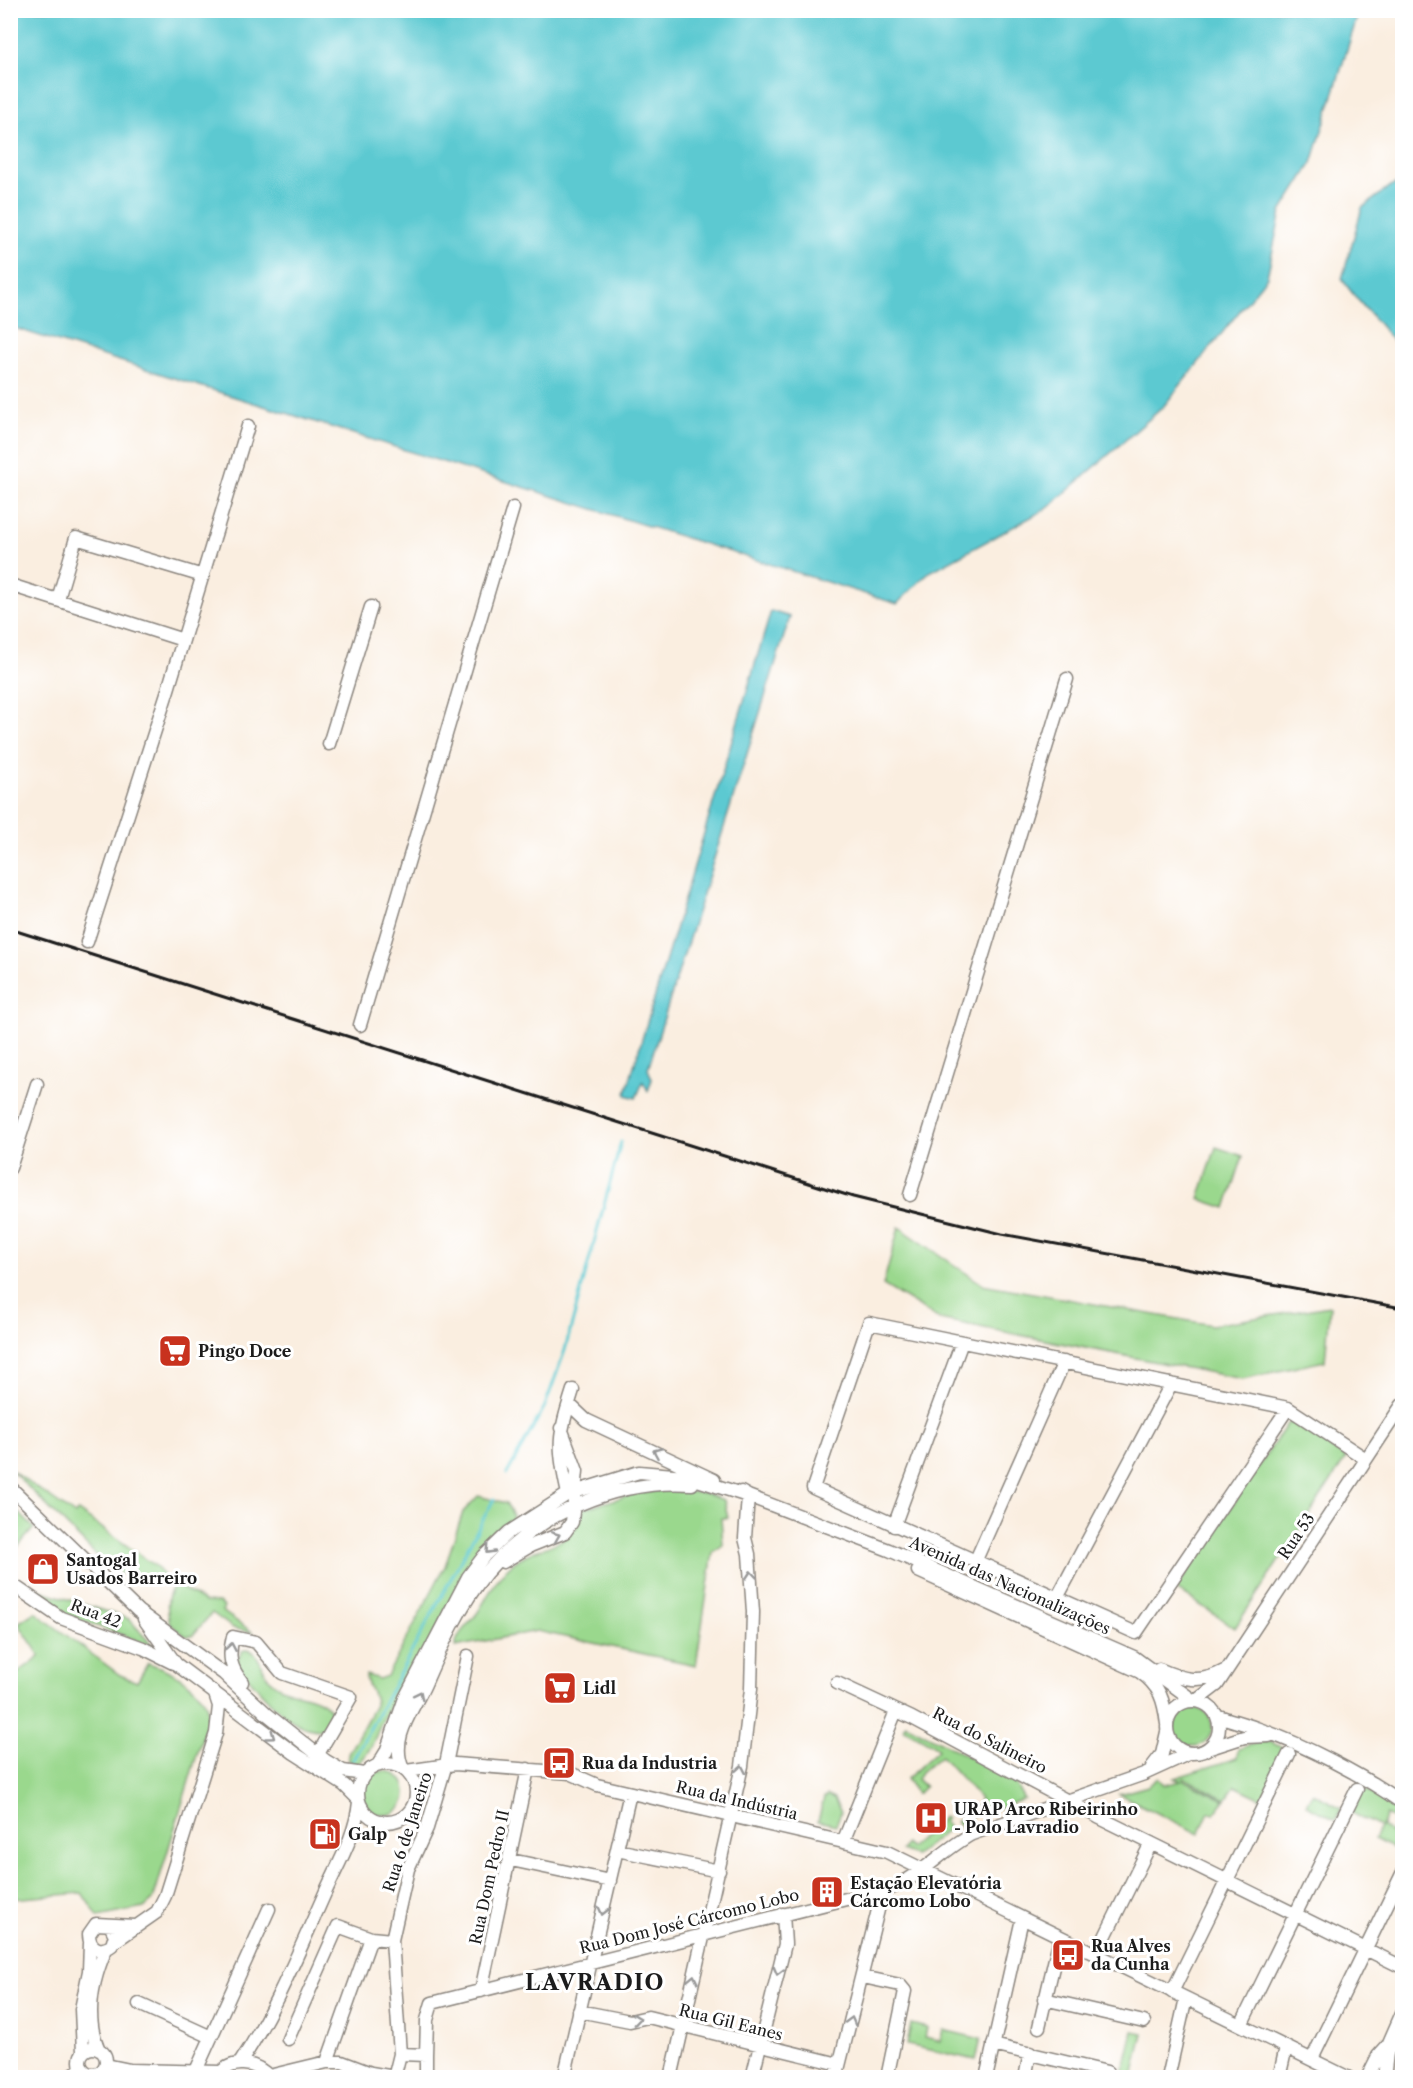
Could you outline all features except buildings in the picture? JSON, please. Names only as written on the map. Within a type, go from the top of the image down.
[{"type":"street","points":[[87,942],[248,426]]},
{"type":"street","points":[[360,1025],[513,508]]},
{"type":"street","points":[[58,599],[76,538],[202,576]]},
{"type":"street","points":[[10,585],[183,640]]},
{"type":"street","points":[[329,744],[371,608]]},
{"type":"street","points":[[910,1195],[1067,679]]},
{"type":"street","points":[[10,1168],[37,1084]]},
{"type":"street","points":[[1288,1408],[1136,1633],[813,1488],[869,1323],[1288,1408],[1366,1460]]},
{"type":"street","points":[[894,1526],[962,1341]]},
{"type":"street","points":[[975,1562],[1064,1362]]},
{"type":"street","points":[[1057,1598],[1171,1384]]},
{"type":"street","points":[[486,1573],[530,1546],[565,1532],[572,1522],[574,1505],[572,1492],[576,1466],[561,1428],[573,1390]]},
{"type":"street","points":[[569,1404],[586,1420],[748,1496],[745,1538],[749,1554],[753,1612],[751,1689],[742,1766],[671,2078]]},
{"type":"street","name":"Rua 53","points":[[1195,1701],[1217,1685],[1402,1405]]},
{"type":"street","name":"Avenida das Nacionalizações","points":[[378,1765],[386,1752],[405,1698],[474,1568],[509,1532],[572,1492],[639,1472],[685,1476],[748,1496],[889,1550],[1144,1662],[1195,1701]]},
{"type":"street","name":"Avenida das Nacionalizações","points":[[416,1799],[416,1789],[405,1770],[398,1747],[404,1727],[447,1638],[486,1573],[512,1545],[574,1505],[643,1485],[670,1483],[708,1485]]},
{"type":"street","points":[[10,1487],[138,1611],[224,1674],[267,1714],[318,1754],[343,1771],[364,1774]]},
{"type":"street","name":"Avenida das Nacionalizações","points":[[803,1517],[1140,1672],[1154,1684],[1162,1696],[1167,1728]]},
{"type":"street","name":"Rua 42","points":[[10,1583],[61,1618],[154,1653],[176,1664]]},
{"type":"street","points":[[138,1611],[176,1664],[246,1717],[344,1785],[358,1800],[362,1810],[375,1820],[383,1822],[400,1819],[413,1807],[422,1780],[440,1765]]},
{"type":"street","points":[[267,1714],[231,1667],[229,1653],[233,1637],[256,1642],[282,1673],[351,1697],[318,1754]]},
{"type":"street","name":"Rua 6 de Janeiro","points":[[396,2077],[400,2054],[392,1940],[408,1869],[426,1828],[468,1656]]},
{"type":"street","points":[[1144,1662],[1192,1681],[1209,1679],[1226,1671]]},
{"type":"street","name":"Rua do Salineiro","points":[[837,1683],[896,1711],[1151,1843],[1402,1967]]},
{"type":"street","name":"Rua 53","points":[[1216,1714],[1217,1685]]},
{"type":"street","points":[[90,1943],[95,1948],[110,1946],[157,1912],[165,1896],[216,1733],[219,1706],[215,1694]]},
{"type":"street","points":[[1144,1774],[1162,1754],[1173,1709],[1186,1701],[1195,1701],[1204,1703],[1216,1714],[1276,1736],[1374,1784],[1402,1803]]},
{"type":"street","points":[[843,1842],[896,1711]]},
{"type":"street","points":[[1207,1749],[1217,1737],[1219,1722],[1216,1714]]},
{"type":"street","points":[[216,1733],[229,1720],[246,1717]]},
{"type":"street","points":[[1167,1728],[1175,1746],[1190,1753],[1244,1737],[1276,1736]]},
{"type":"street","name":"Rua Dom José Cárcomo Lobo","points":[[426,2055],[427,2020],[432,2003],[883,1890],[904,1882],[948,1848],[972,1833],[1144,1774],[1190,1753]]},
{"type":"street","points":[[1172,1992],[1289,1754]]},
{"type":"street","points":[[106,2065],[130,2070],[218,2075],[240,2063],[260,2033],[349,1840],[358,1800],[358,1785],[364,1774],[378,1765],[391,1764],[405,1770]]},
{"type":"street","name":"Rua da Indústria","points":[[405,1770],[440,1765],[570,1773],[597,1785],[880,1849],[1349,2078]]},
{"type":"street","name":"Rua Dom Pedro II","points":[[481,1991],[511,1860],[528,1770]]},
{"type":"street","points":[[1241,2025],[1357,1789]]},
{"type":"street","points":[[564,2078],[630,1792]]},
{"type":"street","points":[[349,1840],[375,1820]]},
{"type":"street","points":[[1096,1954],[1151,1843]]},
{"type":"street","points":[[617,1850],[719,1871]]},
{"type":"street","points":[[511,1860],[609,1881]]},
{"type":"street","points":[[1312,2059],[1402,1874]]},
{"type":"street","points":[[836,2078],[883,1890]]},
{"type":"street","points":[[197,2075],[210,2036],[269,1909]]},
{"type":"street","points":[[752,2078],[758,2046],[785,1944],[783,1914]]},
{"type":"street","points":[[986,2078],[1022,1919]]},
{"type":"street","points":[[110,1925],[116,1935],[96,1974],[91,2009],[92,2035],[99,2050],[105,2056],[106,2065],[95,2075],[87,2074],[81,2068],[79,2060],[83,2052],[81,2009],[89,1971],[88,1934],[93,1926],[103,1923],[135,1926]]},
{"type":"street","points":[[288,2039],[338,1926],[371,1938],[392,1940]]},
{"type":"street","points":[[1039,2027],[1060,1937]]},
{"type":"street","points":[[327,2062],[371,1938]]},
{"type":"street","points":[[863,1977],[900,1985],[905,1990],[886,2078]]},
{"type":"street","points":[[1168,2078],[1186,1998]]},
{"type":"street","points":[[1044,1999],[1143,2022]]},
{"type":"street","points":[[139,2004],[210,2036]]},
{"type":"street","name":"Rua Gil Eanes","points":[[579,2011],[630,2021],[648,2017],[758,2046],[839,2064]]},
{"type":"street","points":[[1367,2078],[1378,2056],[1388,2045],[1402,2013]]},
{"type":"street","points":[[257,2066],[260,2033]]},
{"type":"street","points":[[993,2045],[1107,2072]]},
{"type":"street","points":[[1388,2045],[1402,2049]]},
{"type":"street","points":[[1386,2077],[1388,2045]]},
{"type":"street","points":[[1279,2078],[1286,2047]]},
{"type":"street","points":[[83,2052],[91,2048],[99,2050]]},
{"type":"street","points":[[1025,2078],[1030,2053]]},
{"type":"street","points":[[400,2054],[426,2055],[426,2078]]},
{"type":"street","points":[[240,2063],[257,2066],[269,2077],[293,2074],[327,2062],[342,2062],[371,2073],[396,2077]]},
{"type":"street","points":[[67,2078],[81,2068]]},
{"type":"green space","points":[[1216,1147],[1243,1156],[1226,1208],[1199,1199]]},
{"type":"green space","points":[[899,1227],[982,1284],[1212,1325],[1330,1306],[1325,1361],[1242,1379],[939,1319],[883,1285]]},
{"type":"green space","points":[[1293,1422],[1346,1458],[1235,1628],[1176,1589],[1287,1424]]},
{"type":"green space","points":[[10,1469],[75,1515],[78,1511],[157,1567],[164,1577],[161,1581],[133,1582],[124,1574],[111,1570]]},
{"type":"green space","points":[[665,1490],[704,1493],[724,1500],[728,1518],[721,1518],[723,1545],[713,1552],[696,1665],[537,1631],[455,1647],[461,1632],[478,1612],[506,1569],[522,1557],[563,1539],[576,1523],[579,1510],[637,1493]]},
{"type":"green space","points":[[478,1496],[506,1503],[513,1515],[511,1522],[478,1553],[404,1692],[389,1707],[371,1748],[357,1765],[349,1761],[348,1754],[375,1705],[366,1675],[379,1679],[387,1676],[445,1566],[463,1512]]},
{"type":"green space","points":[[11,1505],[34,1528],[14,1551],[11,1563]]},
{"type":"green space","points":[[12,1581],[129,1619],[153,1646],[52,1610]]},
{"type":"green space","points":[[175,1584],[205,1602],[219,1603],[224,1607],[222,1611],[254,1633],[233,1628],[212,1613],[192,1636],[186,1636],[170,1624],[168,1598]]},
{"type":"green space","points":[[35,1612],[120,1675],[137,1682],[148,1663],[178,1676],[196,1690],[207,1708],[208,1718],[153,1900],[144,1908],[98,1917],[82,1893],[11,1899],[11,1678],[40,1656],[18,1623]]},
{"type":"green space","points":[[249,1649],[257,1656],[266,1675],[273,1683],[288,1691],[312,1697],[326,1705],[331,1711],[324,1729],[312,1729],[299,1725],[275,1707],[236,1663],[242,1651]]},
{"type":"green space","points":[[1193,1708],[1206,1714],[1212,1727],[1206,1740],[1193,1746],[1180,1740],[1174,1727],[1180,1714]]},
{"type":"green space","points":[[906,1724],[1013,1780],[1024,1799],[990,1811],[984,1805],[961,1826],[956,1821],[977,1805],[980,1799],[941,1756],[921,1772],[917,1779],[925,1787],[917,1794],[906,1779],[938,1750],[932,1744],[904,1729]]},
{"type":"green space","points":[[1260,1742],[1271,1742],[1286,1750],[1262,1799],[1235,1786],[1226,1799],[1184,1778],[1183,1780],[1225,1800],[1214,1814],[1209,1812],[1199,1834],[1119,1794],[1148,1786],[1158,1778],[1164,1785],[1181,1781],[1174,1778],[1237,1758],[1238,1749]]},
{"type":"green space","points":[[384,1771],[399,1778],[406,1793],[399,1808],[384,1815],[369,1808],[362,1793],[369,1778]]},
{"type":"green space","points":[[1362,1787],[1402,1812],[1402,1823],[1386,1815],[1381,1827],[1402,1838],[1402,1853],[1374,1839],[1380,1827],[1350,1812]]},
{"type":"green space","points":[[1312,1793],[1342,1808],[1336,1820],[1306,1805]]},
{"type":"green space","points":[[827,1796],[834,1799],[841,1812],[836,1825],[818,1821],[824,1798]]},
{"type":"green space","points":[[944,1817],[946,1819],[944,1822],[949,1829],[915,1856],[901,1851],[906,1844],[910,1848]]},
{"type":"green space","points":[[911,2024],[927,2028],[925,2037],[940,2041],[943,2030],[981,2039],[976,2060],[907,2045]]},
{"type":"green space","points":[[1133,2031],[1143,2033],[1133,2077],[1122,2077]]},
{"type":"water","points":[[11,10],[1359,11],[1312,163],[1281,212],[1267,277],[1163,407],[1048,508],[928,573],[897,604],[11,327]]},
{"type":"water","points":[[1402,181],[1402,354],[1342,279],[1362,208],[1391,186]]},
{"type":"water","points":[[771,611],[790,617],[648,1069],[652,1079],[648,1091],[643,1082],[636,1098],[626,1095],[627,1089]]},
{"type":"waterway","points":[[507,1474],[545,1406],[565,1350],[621,1142]]},
{"type":"waterway","points":[[353,1760],[494,1499]]},
{"type":"railway","points":[[10,929],[853,1197],[1002,1234],[1402,1308]]},
{"type":"place","name":"Pingo Doce","points":[[175,1351]]},
{"type":"place","name":"Santogal Usados Barreiro","points":[[43,1569]]},
{"type":"place","name":"Lidl","points":[[560,1688]]},
{"type":"place","name":"Rua da Industria","points":[[559,1763]]},
{"type":"place","name":"URAP Arco Ribeirinho - Polo Lavradio","points":[[931,1818]]},
{"type":"place","name":"Galp","points":[[325,1834]]},
{"type":"place","name":"Estação Elevatória Cárcomo Lobo","points":[[827,1892]]},
{"type":"place","name":"Rua Alves da Cunha","points":[[1068,1955]]},
{"type":"district","name":"LAVRADIO","points":[[595,1982]]}]
